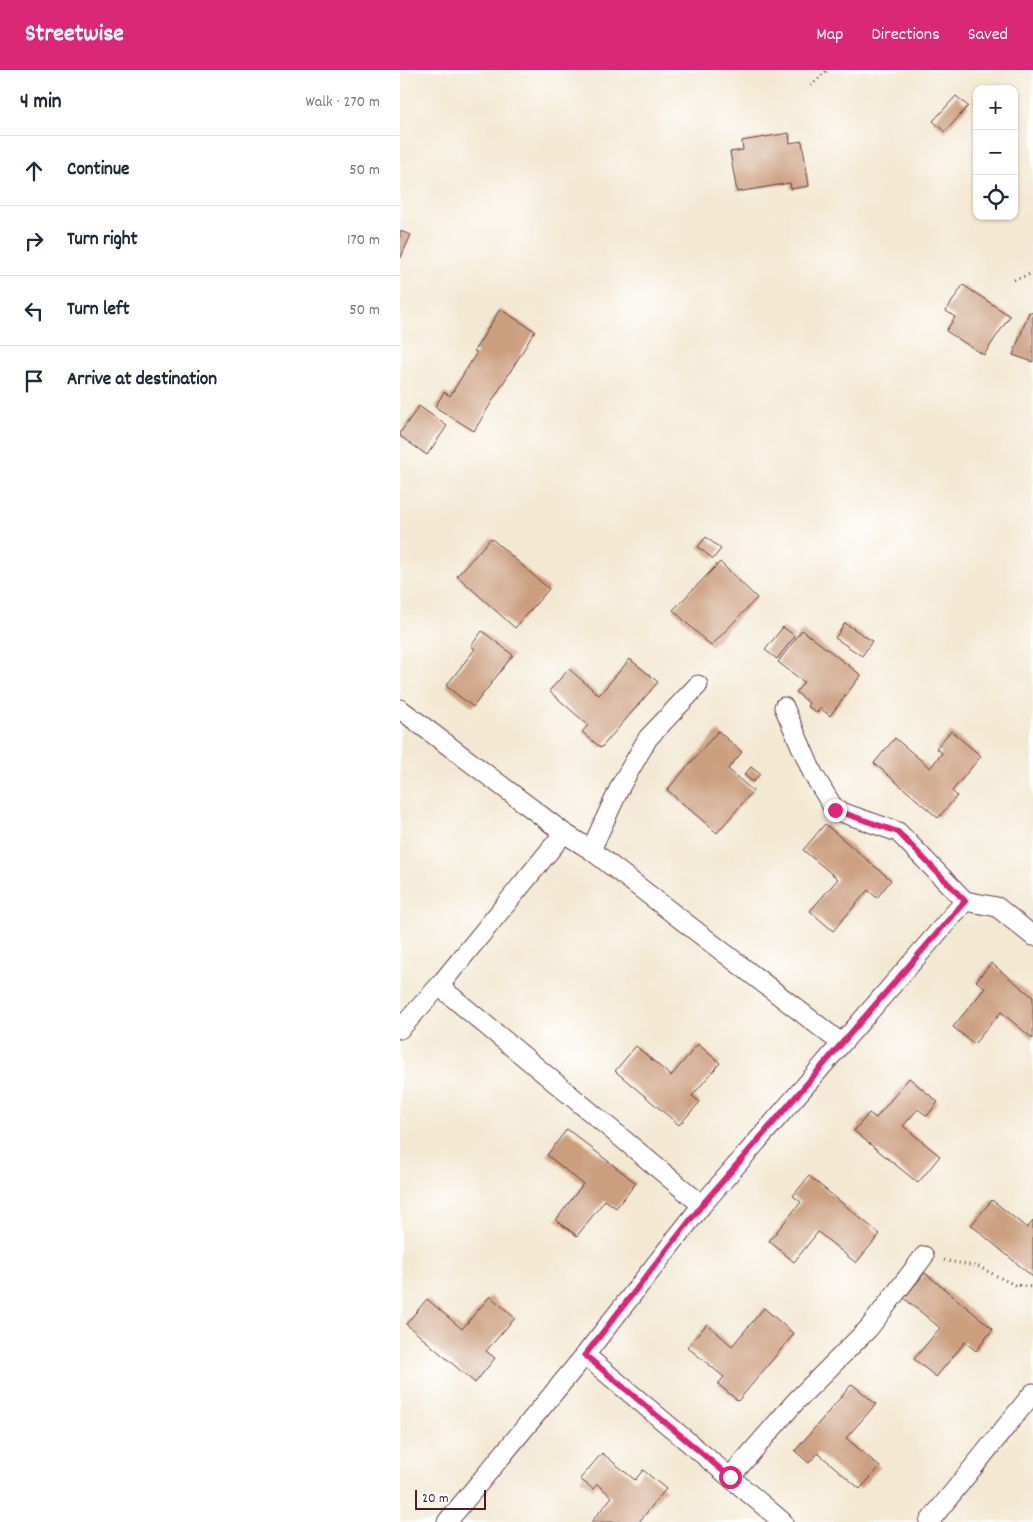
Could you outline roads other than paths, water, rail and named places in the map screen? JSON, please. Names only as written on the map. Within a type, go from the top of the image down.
[{"type":"street","points":[[591,850],[621,785],[648,738],[698,685]]},
{"type":"street","points":[[784,707],[813,774],[835,810],[898,832],[965,901],[997,907],[1033,936]]},
{"type":"street","points":[[400,709],[564,833],[591,850],[840,1043]]},
{"type":"street","points":[[400,1029],[439,986],[564,833]]},
{"type":"street","points":[[447,1522],[585,1355],[702,1205],[840,1043],[965,901]]},
{"type":"street","points":[[439,986],[702,1205]]},
{"type":"street","points":[[730,1477],[796,1401],[869,1328],[924,1256]]},
{"type":"street","points":[[585,1355],[783,1522]]},
{"type":"street","points":[[929,1522],[1033,1393]]}]
